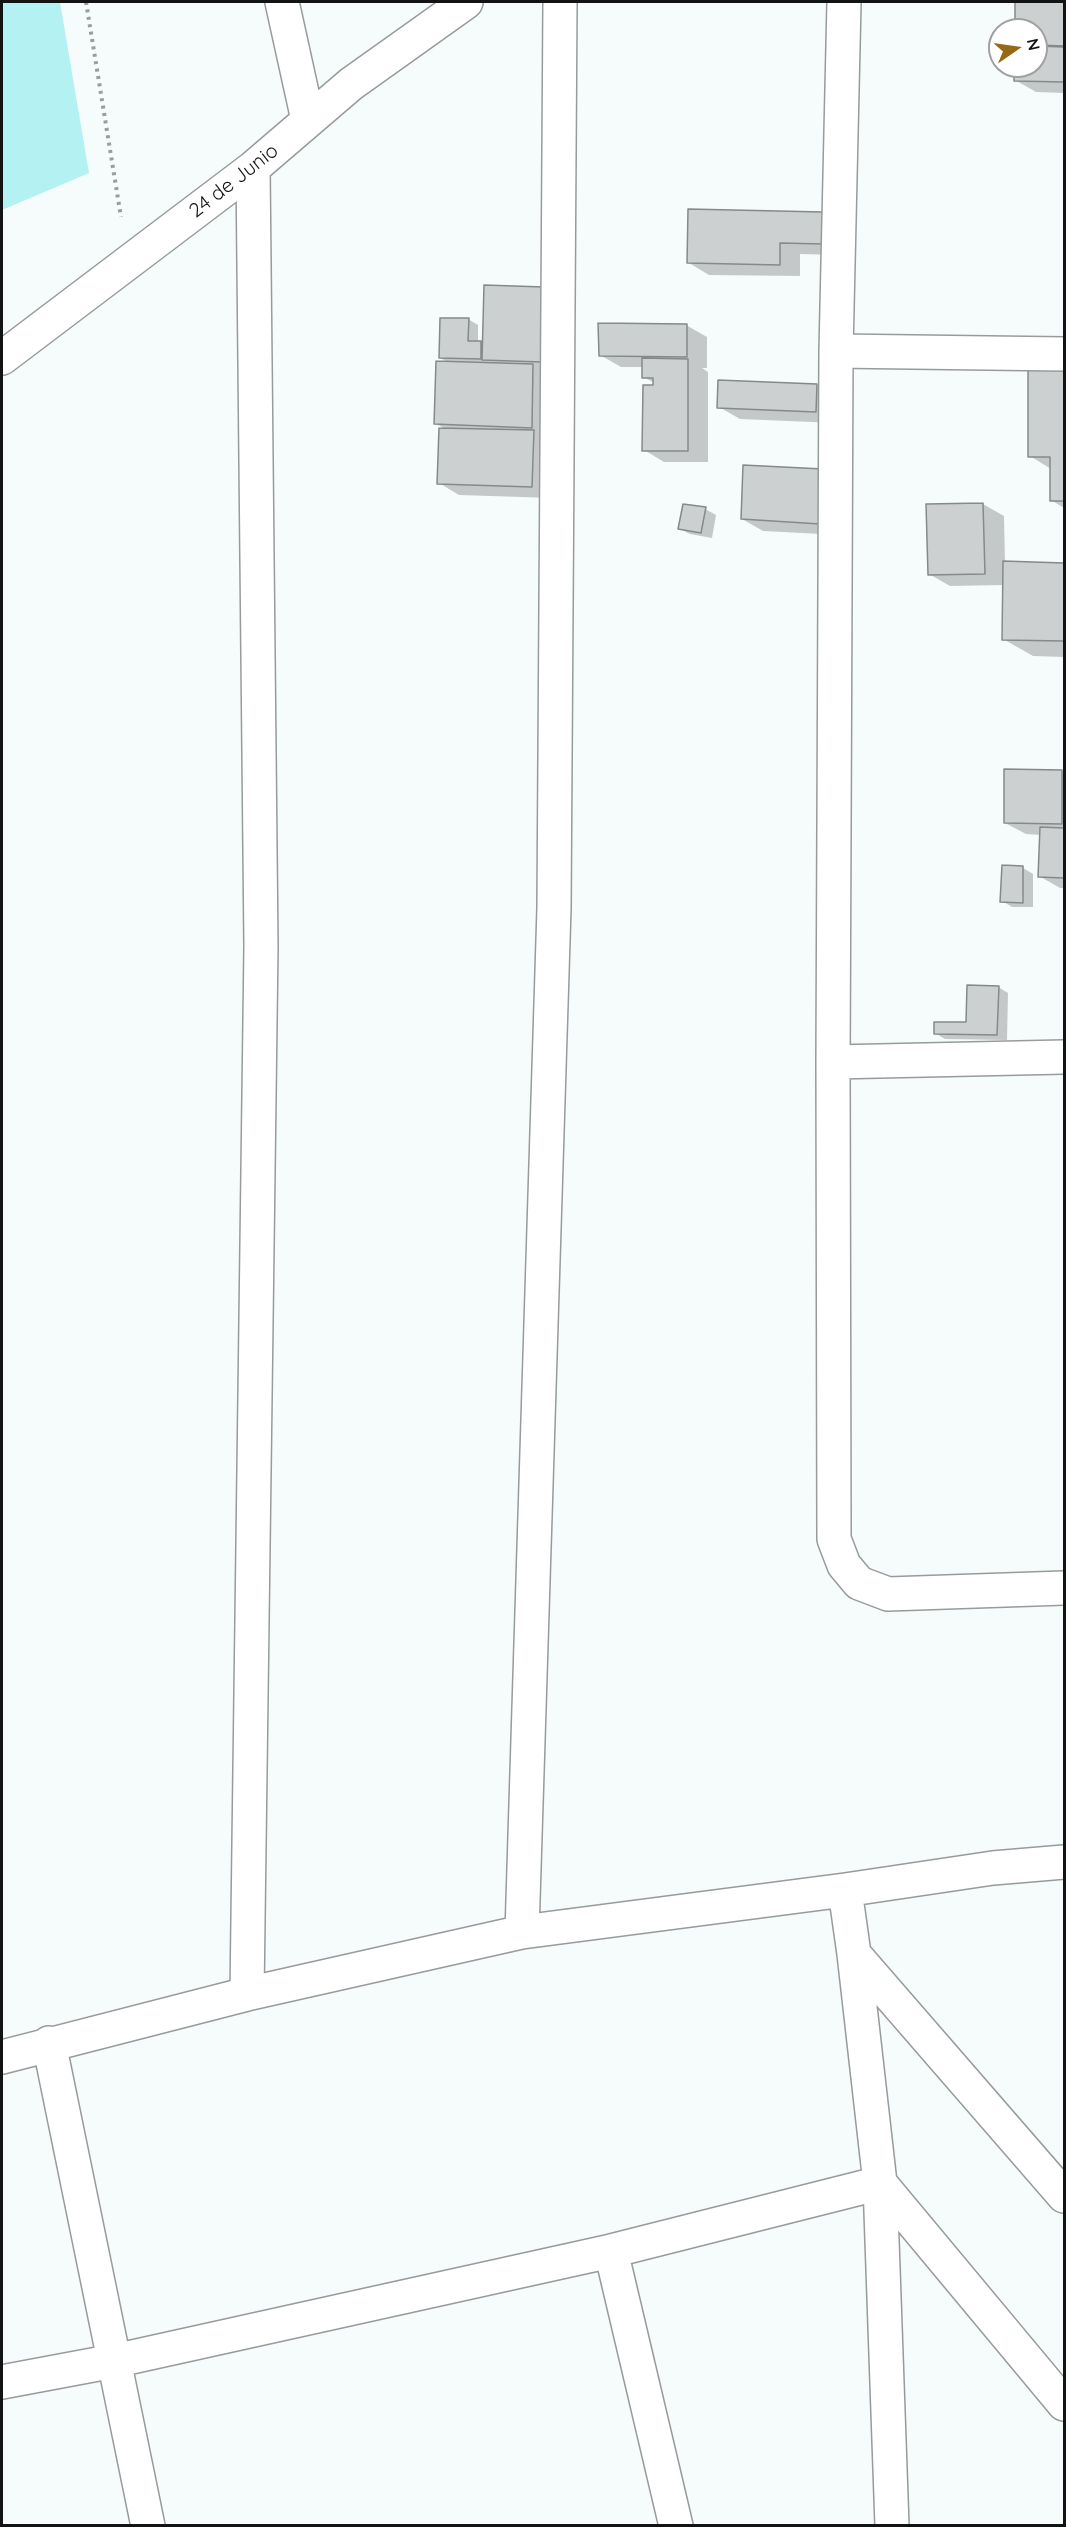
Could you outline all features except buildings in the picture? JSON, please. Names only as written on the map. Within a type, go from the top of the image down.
[{"type":"street","points":[[282,2],[308,120]]},
{"type":"street","name":"24 de Junio","points":[[2,358],[254,168],[351,84],[466,2]]},
{"type":"street","points":[[522,1932],[554,908],[560,2]]},
{"type":"street","points":[[844,2],[836,351],[833,1062],[834,1539],[844,1565],[859,1582],[888,1594],[1065,1588]]},
{"type":"street","points":[[247,1994],[261,946],[254,168]]},
{"type":"street","points":[[836,351],[1065,354]]},
{"type":"street","points":[[833,1062],[1065,1057]]},
{"type":"street","points":[[2,2057],[49,2043],[247,1994],[522,1932],[993,1868],[1065,1862]]},
{"type":"street","points":[[844,1890],[854,1954],[880,2183],[892,2526]]},
{"type":"street","points":[[854,1954],[1059,2183]]},
{"type":"street","points":[[49,2043],[148,2526]]},
{"type":"street","points":[[2,2382],[114,2361],[611,2251],[880,2183]]},
{"type":"street","points":[[880,2183],[1065,2404]]},
{"type":"street","points":[[611,2251],[676,2526]]},
{"type":"path","points":[[87,2],[129,262]]},
{"type":"shaded area","points":[[2,2],[60,2],[89,173],[2,210]]}]
